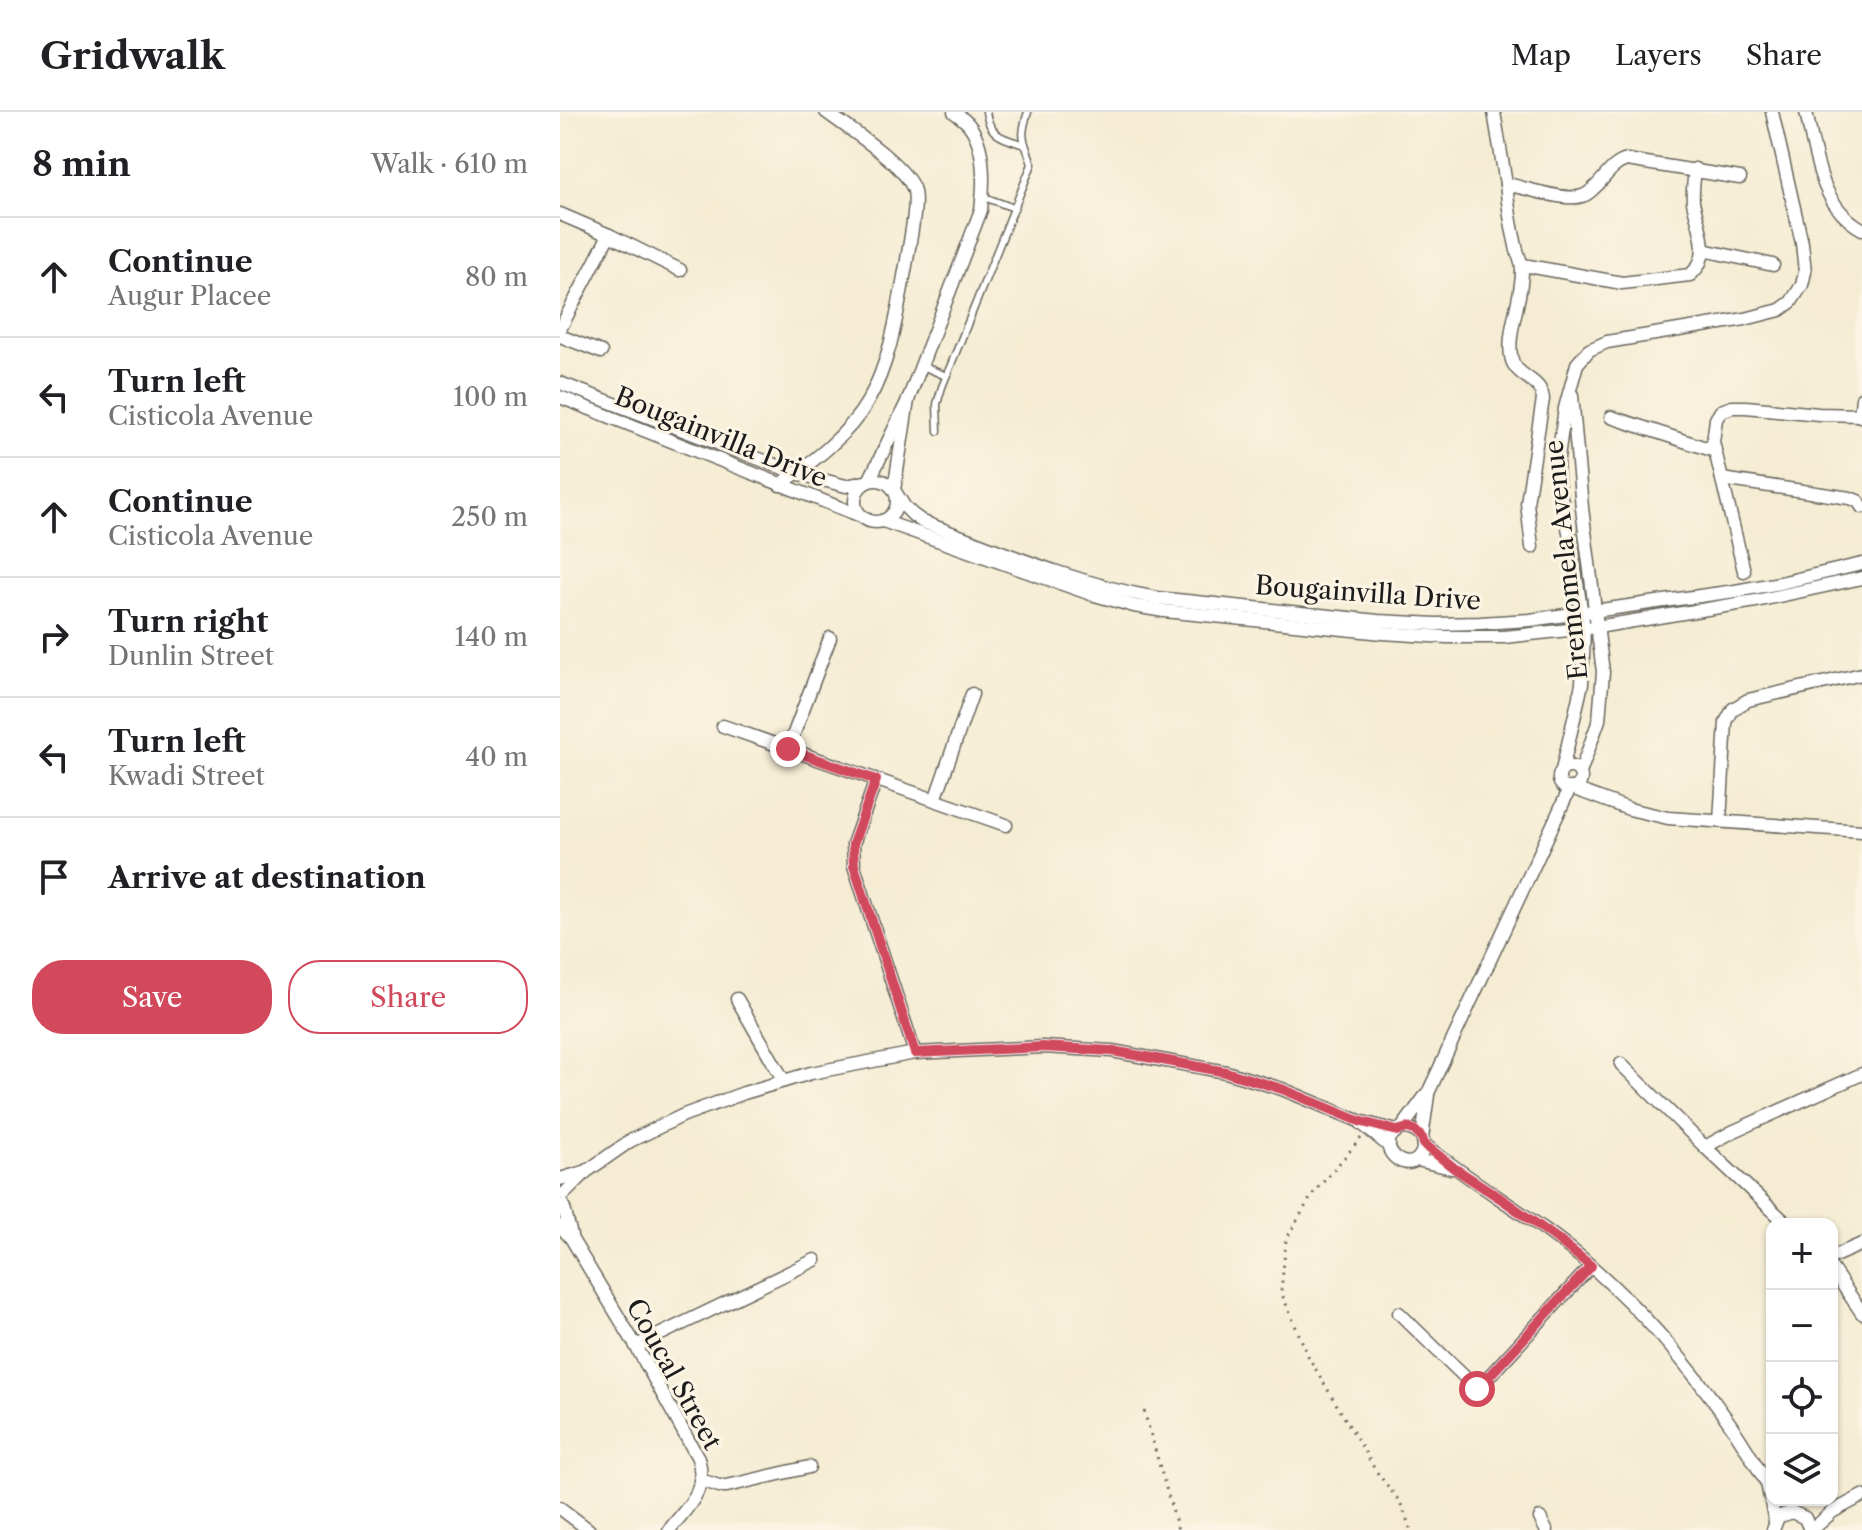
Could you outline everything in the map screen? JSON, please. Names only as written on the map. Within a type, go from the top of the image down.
[{"type":"street","points":[[780,485],[841,436],[868,402],[895,323],[913,224],[914,189],[895,164],[826,112]]},
{"type":"street","points":[[869,481],[908,400],[981,210],[982,162],[969,125],[954,112]]},
{"type":"street","points":[[1494,112],[1517,251],[1523,265],[1511,356],[1517,369],[1541,388],[1543,399],[1527,503],[1532,547]]},
{"type":"street","name":"Eremomela Avenue","points":[[1566,782],[1577,786],[1596,730],[1603,672],[1590,628],[1581,613],[1557,475],[1562,423],[1577,364],[1596,345],[1767,314],[1780,310],[1797,295],[1805,272],[1802,243],[1772,112]]},
{"type":"street","points":[[1806,112],[1823,186],[1841,213],[1862,229]]},
{"type":"street","points":[[1506,184],[1569,197],[1581,196],[1593,189],[1612,167],[1627,160],[1740,178]]},
{"type":"street","points":[[1523,265],[1622,283],[1690,275],[1697,269],[1704,244],[1693,199],[1695,169]]},
{"type":"street","points":[[560,214],[680,270]]},
{"type":"street","points":[[560,329],[609,235]]},
{"type":"street","points":[[1703,250],[1773,265]]},
{"type":"street","points":[[560,336],[601,352]]},
{"type":"street","name":"Bougainvilla Drive","points":[[560,383],[796,473],[846,486],[884,481],[904,506],[923,522],[1024,561],[1129,593],[1188,602],[1446,637],[1504,637],[1590,628],[1756,601],[1862,578]]},
{"type":"street","name":"Eremomela Avenue","points":[[1399,1130],[1429,1091],[1553,821],[1566,782],[1595,611],[1571,388]]},
{"type":"street","name":"Bougainvilla Drive","points":[[560,397],[866,518],[883,521],[1091,594],[1134,606],[1195,614],[1380,627],[1530,620],[1750,588],[1862,564]]},
{"type":"street","points":[[1744,571],[1713,442],[1716,419],[1721,411],[1732,407],[1861,416],[1862,398]]},
{"type":"street","points":[[883,521],[896,508],[894,490],[908,400]]},
{"type":"street","points":[[1611,417],[1715,451]]},
{"type":"street","points":[[1722,479],[1850,498],[1862,507]]},
{"type":"street","name":"Bougainvilla Drive","points":[[866,518],[857,509],[856,496],[869,481]]},
{"type":"street","points":[[788,749],[830,638]]},
{"type":"street","points":[[1720,821],[1725,733],[1733,709],[1748,700],[1862,674]]},
{"type":"street","points":[[935,800],[972,694]]},
{"type":"street","points":[[1580,697],[1600,701]]},
{"type":"street","points":[[723,726],[1006,825]]},
{"type":"street","points":[[1602,798],[1575,768],[1568,767],[1566,782],[1602,798],[1651,816],[1862,831]]},
{"type":"street","points":[[876,780],[853,844],[854,866],[915,1053]]},
{"type":"street","points":[[737,999],[784,1081]]},
{"type":"street","points":[[562,1199],[587,1171],[630,1141],[684,1115],[811,1073],[915,1053],[1043,1047],[1112,1051],[1226,1072],[1282,1089],[1364,1125],[1414,1130],[1454,1168],[1503,1200],[1591,1266],[1642,1316],[1728,1421],[1766,1481]]},
{"type":"street","points":[[1621,1064],[1781,1218]]},
{"type":"street","points":[[1705,1147],[1862,1074]]},
{"type":"street","name":"Eremomela Avenue","points":[[1423,1141],[1429,1091]]},
{"type":"street","points":[[1364,1125],[1389,1146]]},
{"type":"street","points":[[1399,1130],[1389,1146],[1398,1161],[1411,1163],[1417,1160],[1423,1150],[1423,1141]]},
{"type":"street","points":[[1417,1160],[1454,1168]]},
{"type":"street","points":[[560,1179],[587,1171]]},
{"type":"street","name":"Coucal Street","points":[[562,1199],[571,1238]]},
{"type":"street","name":"Coucal Street","points":[[560,1226],[571,1238],[636,1346],[698,1458],[702,1471],[699,1490],[669,1530]]},
{"type":"street","points":[[1838,1254],[1862,1244]]},
{"type":"street","points":[[636,1346],[815,1260]]},
{"type":"street","points":[[1399,1313],[1474,1393],[1591,1266]]},
{"type":"street","points":[[1838,1278],[1862,1313]]},
{"type":"street","points":[[701,1480],[727,1486],[809,1467]]},
{"type":"street","points":[[1790,1506],[1808,1522],[1811,1530],[1832,1512],[1862,1496]]},
{"type":"street","points":[[1772,1506],[1774,1526]]},
{"type":"street","points":[[560,1508],[589,1530]]},
{"type":"street","points":[[1774,1526],[1783,1514],[1832,1512]]},
{"type":"lane","points":[[986,112],[988,125],[996,135],[1025,145]]},
{"type":"lane","points":[[938,431],[937,404],[946,376],[1032,164],[1022,140],[1028,112]]},
{"type":"lane","points":[[982,196],[1014,208]]},
{"type":"lane","points":[[920,365],[946,376]]},
{"type":"path","points":[[1364,1125],[1312,1195],[1286,1240],[1281,1292],[1309,1358],[1376,1471],[1400,1502],[1411,1530]]},
{"type":"path","points":[[1144,1411],[1178,1530]]},
{"type":"route","points":[[788,749],[876,780],[853,844],[852,856],[915,1053],[1043,1047],[1112,1051],[1226,1072],[1282,1089],[1359,1121],[1397,1131],[1408,1128],[1419,1133],[1424,1144],[1454,1168],[1503,1200],[1591,1266],[1477,1389]]}]
